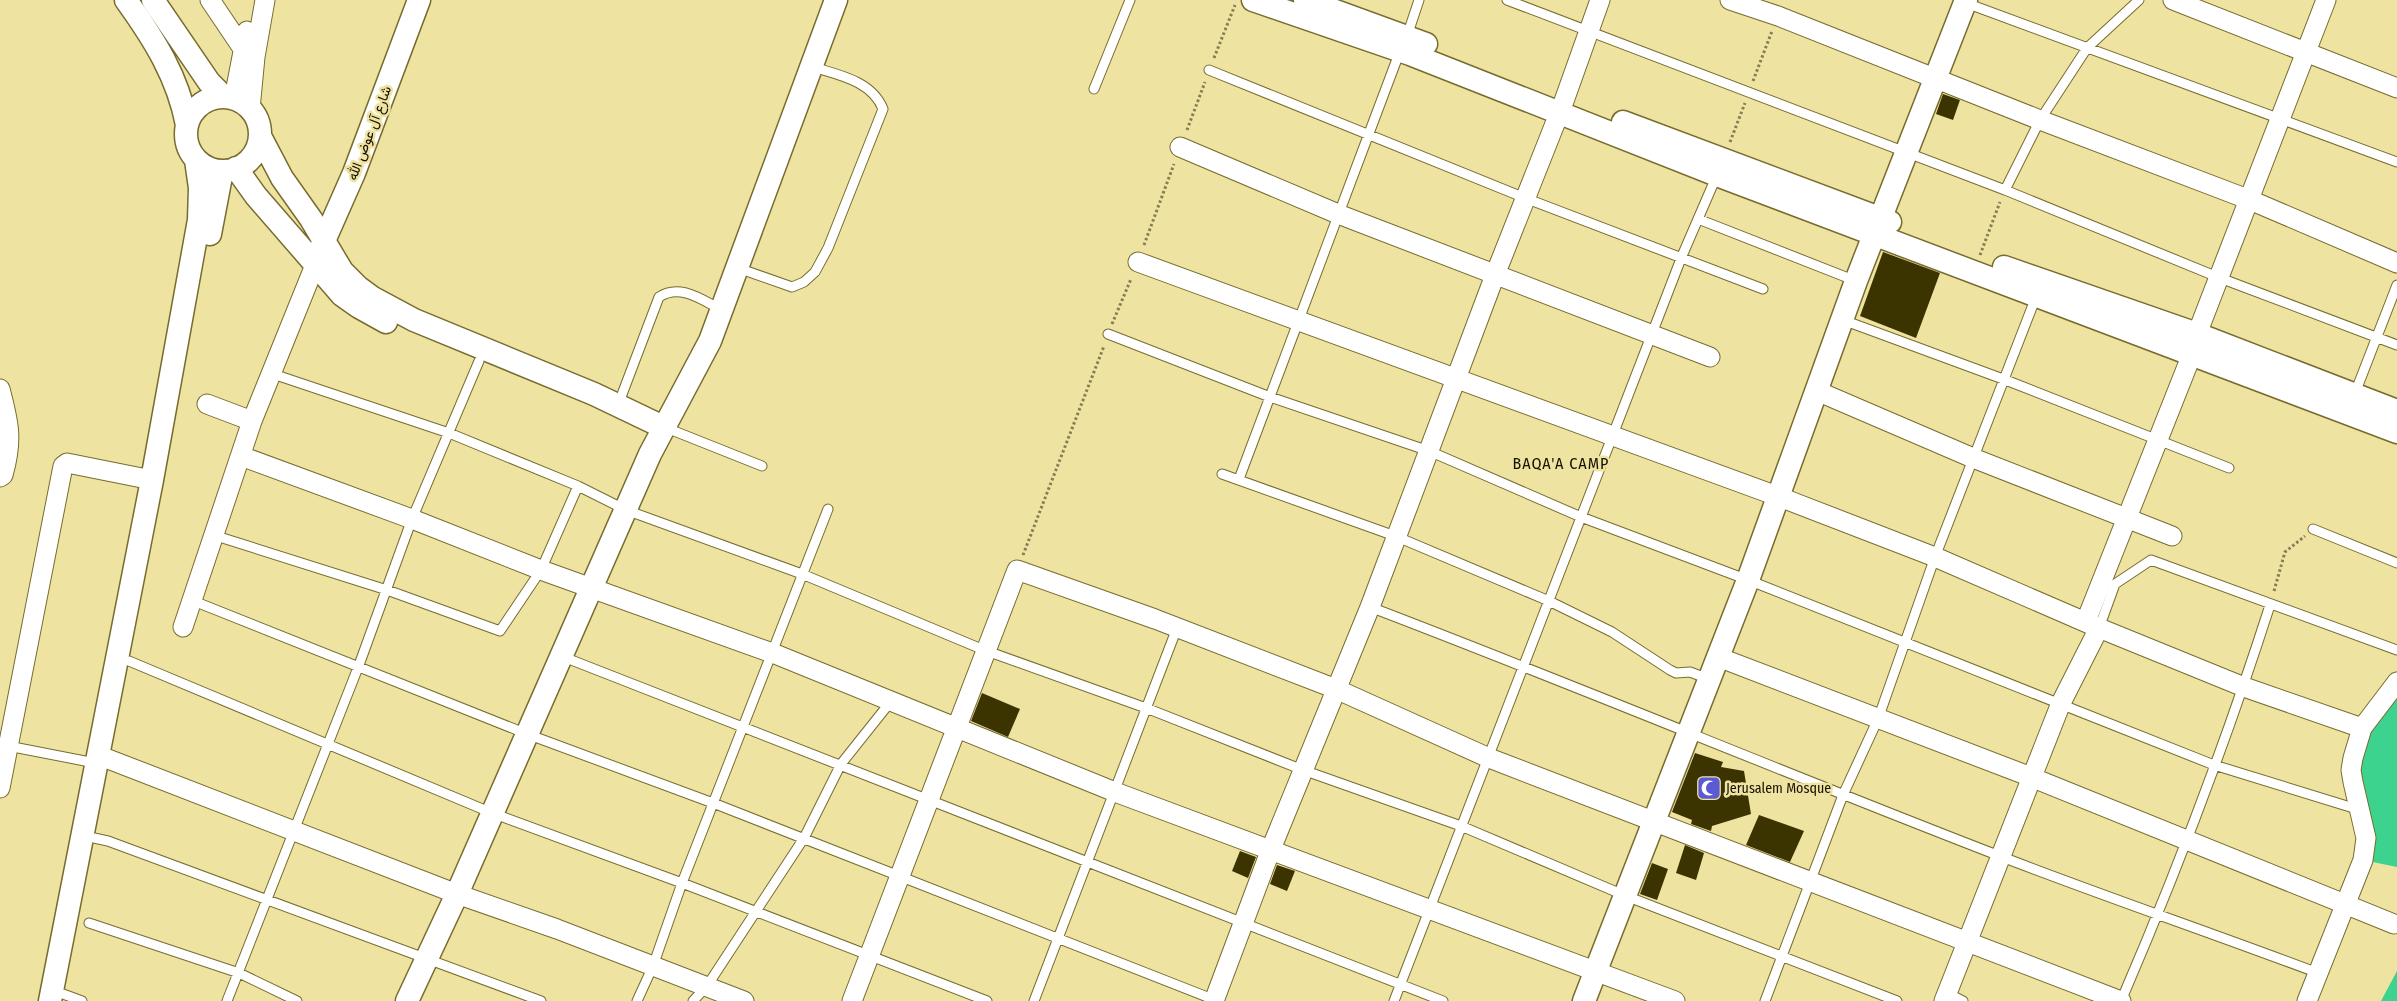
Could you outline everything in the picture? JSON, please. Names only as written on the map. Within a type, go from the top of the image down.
[{"type":"street","points":[[126,0],[150,34],[172,73],[183,105],[187,125],[188,147],[196,160],[204,166],[229,170],[246,163],[253,155],[260,136]]},
{"type":"street","points":[[153,0],[209,82],[256,117],[260,136],[282,178],[311,219],[323,242],[342,270],[358,287],[389,308],[618,405],[661,431]]},
{"type":"street","points":[[210,0],[249,53]]},
{"type":"street","points":[[249,53],[252,0]]},
{"type":"street","points":[[236,101],[265,0]]},
{"type":"street","name":"شارع آل عوض الله","points":[[315,265],[323,242],[354,173],[419,0]]},
{"type":"street","points":[[407,1001],[457,894],[561,656],[593,589],[661,431],[696,370],[723,310],[836,0]]},
{"type":"street","points":[[1253,0],[1403,43]]},
{"type":"street","points":[[1304,0],[1403,43],[1562,107],[1879,226],[2036,295],[2354,394],[2397,411]]},
{"type":"street","points":[[1215,1001],[1271,849],[1370,607],[1395,536],[1562,107],[1600,0]]},
{"type":"street","points":[[1730,0],[1778,16],[2040,120],[2250,200],[2397,263]]},
{"type":"street","points":[[2173,0],[2397,88]]},
{"type":"street","points":[[1951,998],[1965,942],[2092,624],[2125,519],[2158,440],[2307,54],[2326,0]]},
{"type":"street","points":[[1584,1001],[1748,580],[1856,281],[1879,226],[1905,152],[1936,79],[1963,1]]},
{"type":"street","points":[[187,125],[194,110],[200,104],[215,97],[236,101]]},
{"type":"street","points":[[1562,107],[1716,175],[1979,258],[2194,344],[2397,432]]},
{"type":"street","points":[[1180,148],[1338,214],[1710,357]]},
{"type":"street","points":[[64,999],[102,761],[199,220],[200,188],[196,160]]},
{"type":"street","points":[[229,170],[256,196],[342,295],[358,307],[385,322],[479,361],[661,431]]},
{"type":"street","points":[[64,999],[94,838],[102,761],[129,661],[229,170]]},
{"type":"street","points":[[1138,262],[1777,496],[1935,558],[2244,687],[2362,728]]},
{"type":"street","points":[[183,627],[252,421],[315,265]]},
{"type":"street","points":[[0,389],[8,422],[10,451],[3,475],[0,477]]},
{"type":"street","points":[[1817,391],[1973,458],[2172,536]]},
{"type":"street","points":[[207,404],[252,421]]},
{"type":"street","points":[[241,456],[412,519],[541,570],[771,653],[892,700],[955,729],[1115,792],[1597,970],[1675,1001]]},
{"type":"street","points":[[0,788],[63,466],[67,463],[152,480]]},
{"type":"street","points":[[852,1001],[984,650],[1017,570],[1177,628],[1336,689],[1489,758],[1655,820],[2121,1001]]},
{"type":"street","points":[[1718,657],[2031,777],[2394,924]]},
{"type":"street","points":[[2307,1001],[2363,860],[2365,825],[2352,770],[2362,728],[2397,682]]},
{"type":"street","points":[[102,761],[296,830],[457,894],[744,1001]]},
{"type":"lane","points":[[1094,89],[1130,0]]},
{"type":"lane","points":[[1239,479],[1419,0]]},
{"type":"lane","points":[[1507,0],[2005,190],[2220,278],[2397,345]]},
{"type":"lane","points":[[2005,190],[2040,120],[2087,48],[2139,0]]},
{"type":"lane","points":[[1963,1],[2397,162]]},
{"type":"lane","points":[[738,268],[792,287],[804,282],[815,272],[828,248],[883,109],[879,99],[871,90],[849,79],[812,66]]},
{"type":"lane","points":[[1210,70],[1525,198],[1682,256],[1763,289]]},
{"type":"lane","points":[[1394,1001],[1489,758],[1507,704],[1524,666],[1682,256],[1716,175]]},
{"type":"lane","points":[[1698,219],[1856,281]]},
{"type":"lane","points":[[2354,394],[2397,285]]},
{"type":"lane","points":[[618,405],[659,298],[665,293],[680,290],[723,310]]},
{"type":"lane","points":[[1765,1001],[1843,795],[1878,719],[1904,641],[2036,295]]},
{"type":"lane","points":[[1843,320],[2004,379],[2229,468]]},
{"type":"lane","points":[[1108,334],[1270,396],[1429,451],[1581,517],[1904,641],[2214,765],[2360,810]]},
{"type":"lane","points":[[228,1001],[296,830],[326,745],[359,665],[412,519],[479,361]]},
{"type":"lane","points":[[270,373],[449,433],[578,486],[626,510],[802,574],[984,650],[1146,708],[1303,770],[1461,826],[1626,896],[1897,1001]]},
{"type":"lane","points":[[661,431],[762,466]]},
{"type":"lane","points":[[1222,474],[1395,536],[1549,601],[1612,632],[1676,673],[1690,672],[1709,679]]},
{"type":"lane","points":[[213,535],[387,590],[500,631],[541,570],[578,486]]},
{"type":"lane","points":[[637,1001],[653,966],[682,883],[828,509]]},
{"type":"lane","points":[[2313,529],[2397,563]]},
{"type":"lane","points":[[2092,624],[2115,584],[2152,560],[2270,605],[2397,650]]},
{"type":"lane","points":[[191,600],[359,665],[527,734],[804,838],[1215,1001]]},
{"type":"lane","points":[[2121,1001],[2159,913],[2187,840],[2244,687],[2270,605]]},
{"type":"lane","points":[[1370,607],[1524,666],[1688,734],[2000,856],[2318,973]]},
{"type":"lane","points":[[1034,1001],[1177,628]]},
{"type":"lane","points":[[561,656],[1443,1001]]},
{"type":"lane","points":[[129,661],[492,813],[756,911],[987,1001]]},
{"type":"lane","points":[[693,1001],[707,986],[804,838],[841,764],[892,700]]},
{"type":"lane","points":[[8,746],[102,761]]},
{"type":"lane","points":[[94,838],[108,841],[268,899],[426,960],[541,1001]]},
{"type":"lane","points":[[89,923],[238,973],[297,1001]]},
{"type":"path","points":[[1017,570],[1108,334],[1138,262],[1237,0]]},
{"type":"path","points":[[1736,127],[1778,16]]},
{"type":"path","points":[[1979,258],[2005,190]]},
{"type":"path","points":[[2270,605],[2285,552],[2313,529]]},
{"type":"green space","points":[[2397,682],[2397,867],[2363,860],[2353,758]]},
{"type":"green space","points":[[2397,971],[2397,1001],[2381,1001]]},
{"type":"building","points":[[1943,94],[1960,100],[1953,120],[1936,114]]},
{"type":"building","points":[[1883,252],[1940,273],[1916,338],[1860,316]]},
{"type":"building","points":[[982,693],[1020,709],[1008,737],[971,721]]},
{"type":"building","name":"Jerusalem Mosque","points":[[1695,753],[1723,762],[1721,767],[1744,771],[1751,814],[1712,826],[1711,831],[1691,824],[1692,820],[1672,812]]},
{"type":"building","points":[[1759,815],[1804,831],[1790,862],[1746,845]]},
{"type":"building","points":[[1685,845],[1704,853],[1696,880],[1676,873]]},
{"type":"building","points":[[1240,851],[1256,857],[1248,878],[1232,871]]},
{"type":"building","points":[[1652,863],[1668,869],[1657,900],[1640,894]]},
{"type":"building","points":[[1277,865],[1295,871],[1287,891],[1270,884]]},
{"type":"place","name":"Jerusalem Mosque","points":[[1709,788]]},
{"type":"district","name":"BAQA'A CAMP","points":[[1561,463]]}]
